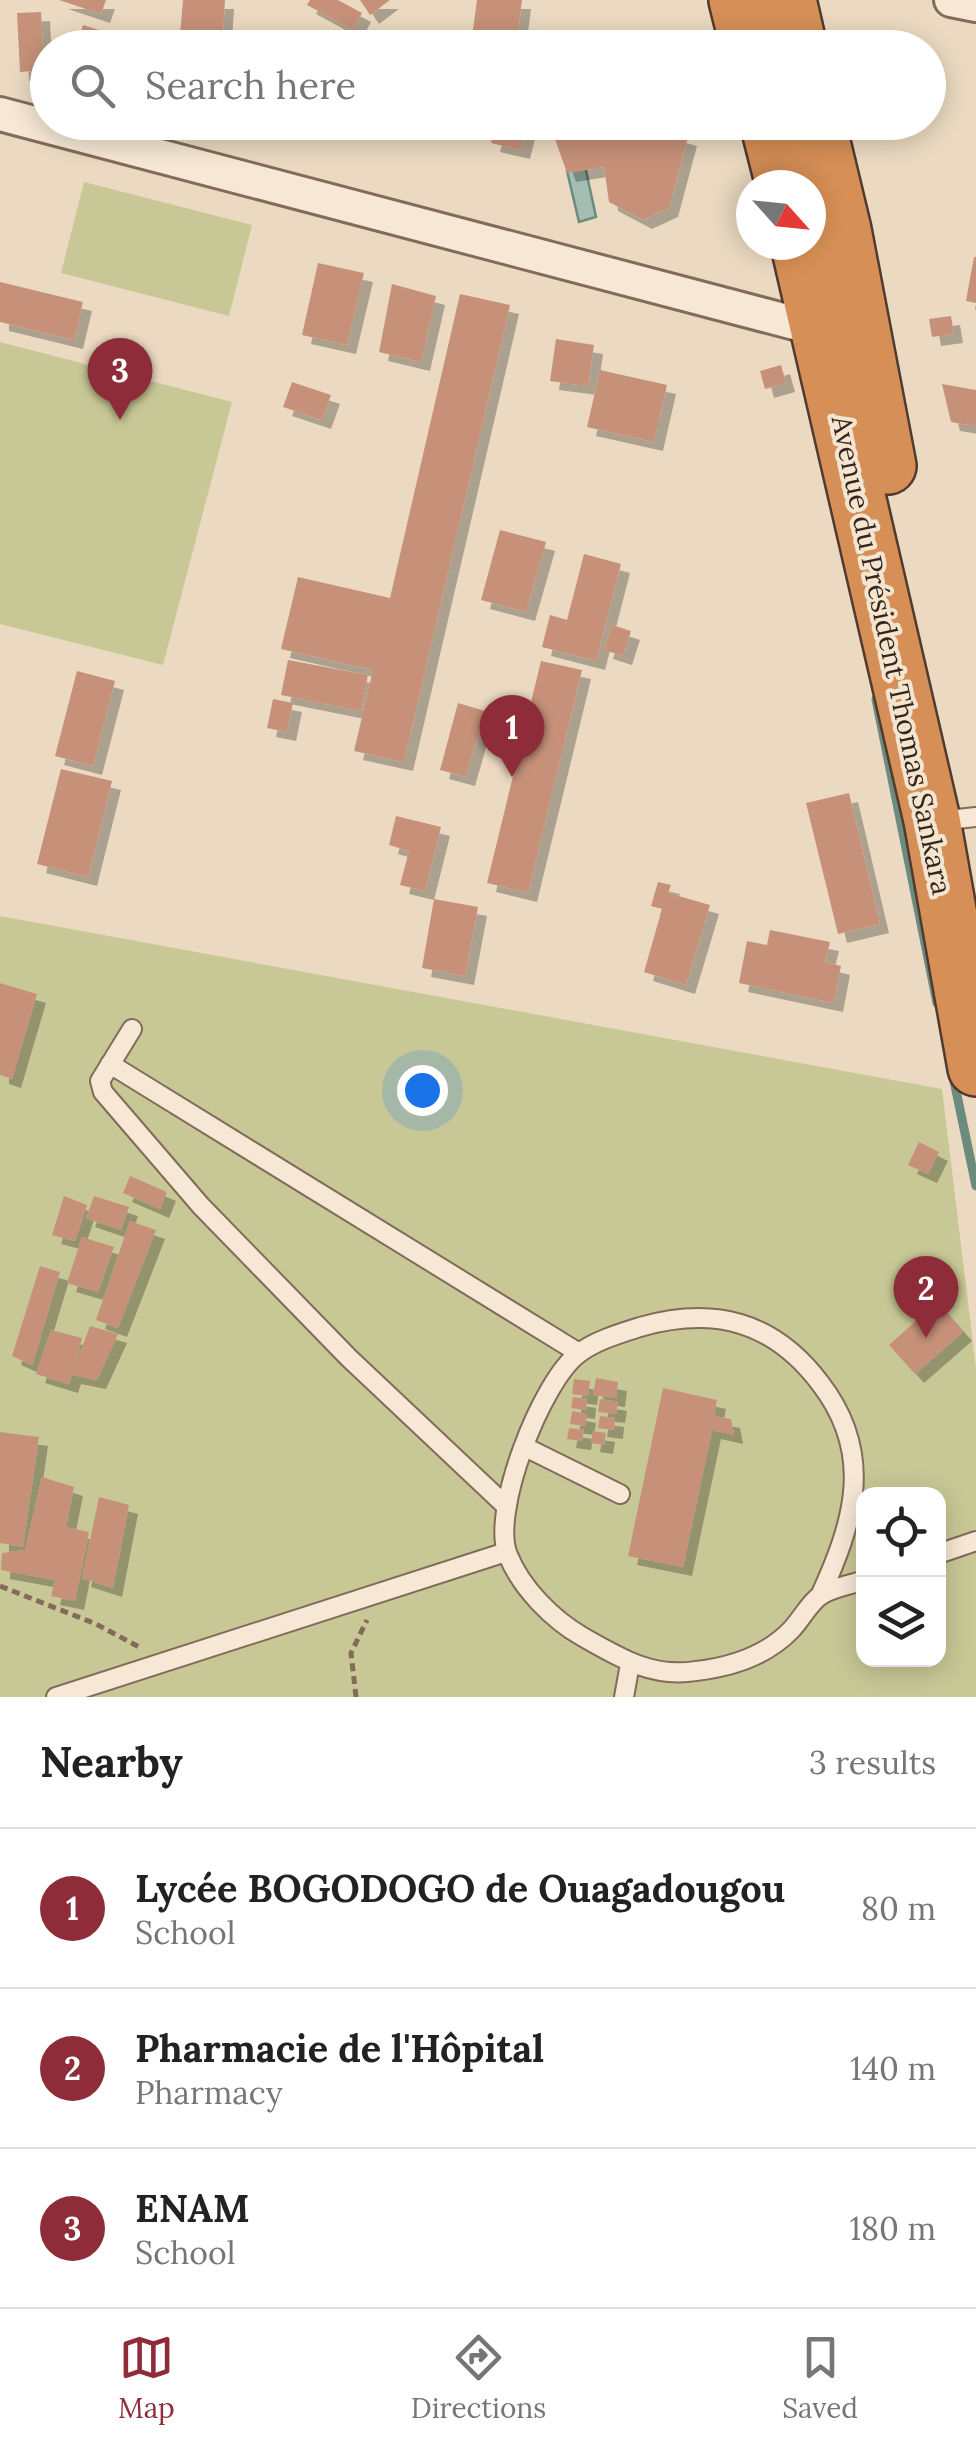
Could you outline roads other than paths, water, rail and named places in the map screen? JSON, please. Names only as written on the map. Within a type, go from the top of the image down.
[{"type":"highway","points":[[737,0],[744,30]]},
{"type":"highway","points":[[788,0],[795,30]]},
{"type":"highway","points":[[773,140],[780,170]]},
{"type":"highway","name":"Avenue du Président Thomas Sankara","points":[[821,140],[967,818],[976,905]]},
{"type":"highway","name":"Avenue du Président Thomas Sankara","points":[[803,260],[932,820],[976,1068]]},
{"type":"street","points":[[951,0],[976,5]]},
{"type":"street","points":[[0,114],[30,122]]},
{"type":"street","points":[[99,140],[821,330]]},
{"type":"lane","points":[[132,1029],[100,1081],[103,1092],[201,1206],[349,1358],[507,1507]]},
{"type":"lane","points":[[110,1064],[578,1353]]},
{"type":"lane","points":[[674,1318],[733,1319],[775,1338],[808,1366],[834,1402],[853,1449],[854,1492],[844,1543],[820,1596],[771,1648],[742,1661],[695,1672],[658,1672],[630,1664],[558,1619],[525,1585],[506,1552],[507,1507],[525,1447],[542,1403],[578,1353],[624,1332],[674,1318]]},
{"type":"lane","points":[[525,1447],[620,1494]]},
{"type":"lane","points":[[946,1551],[976,1542]]},
{"type":"lane","points":[[56,1697],[506,1552]]},
{"type":"lane","points":[[820,1596],[856,1583]]},
{"type":"lane","points":[[624,1697],[630,1664]]},
{"type":"waterway","points":[[876,699],[937,1003]]},
{"type":"waterway","points":[[953,1076],[976,1186]]},
{"type":"place","name":"ENAM","points":[[120,420]]},
{"type":"place","name":"Lycée BOGODOGO de Ouagadougou","points":[[512,777]]},
{"type":"place","name":"Pharmacie de l'Hôpital","points":[[926,1338]]}]
